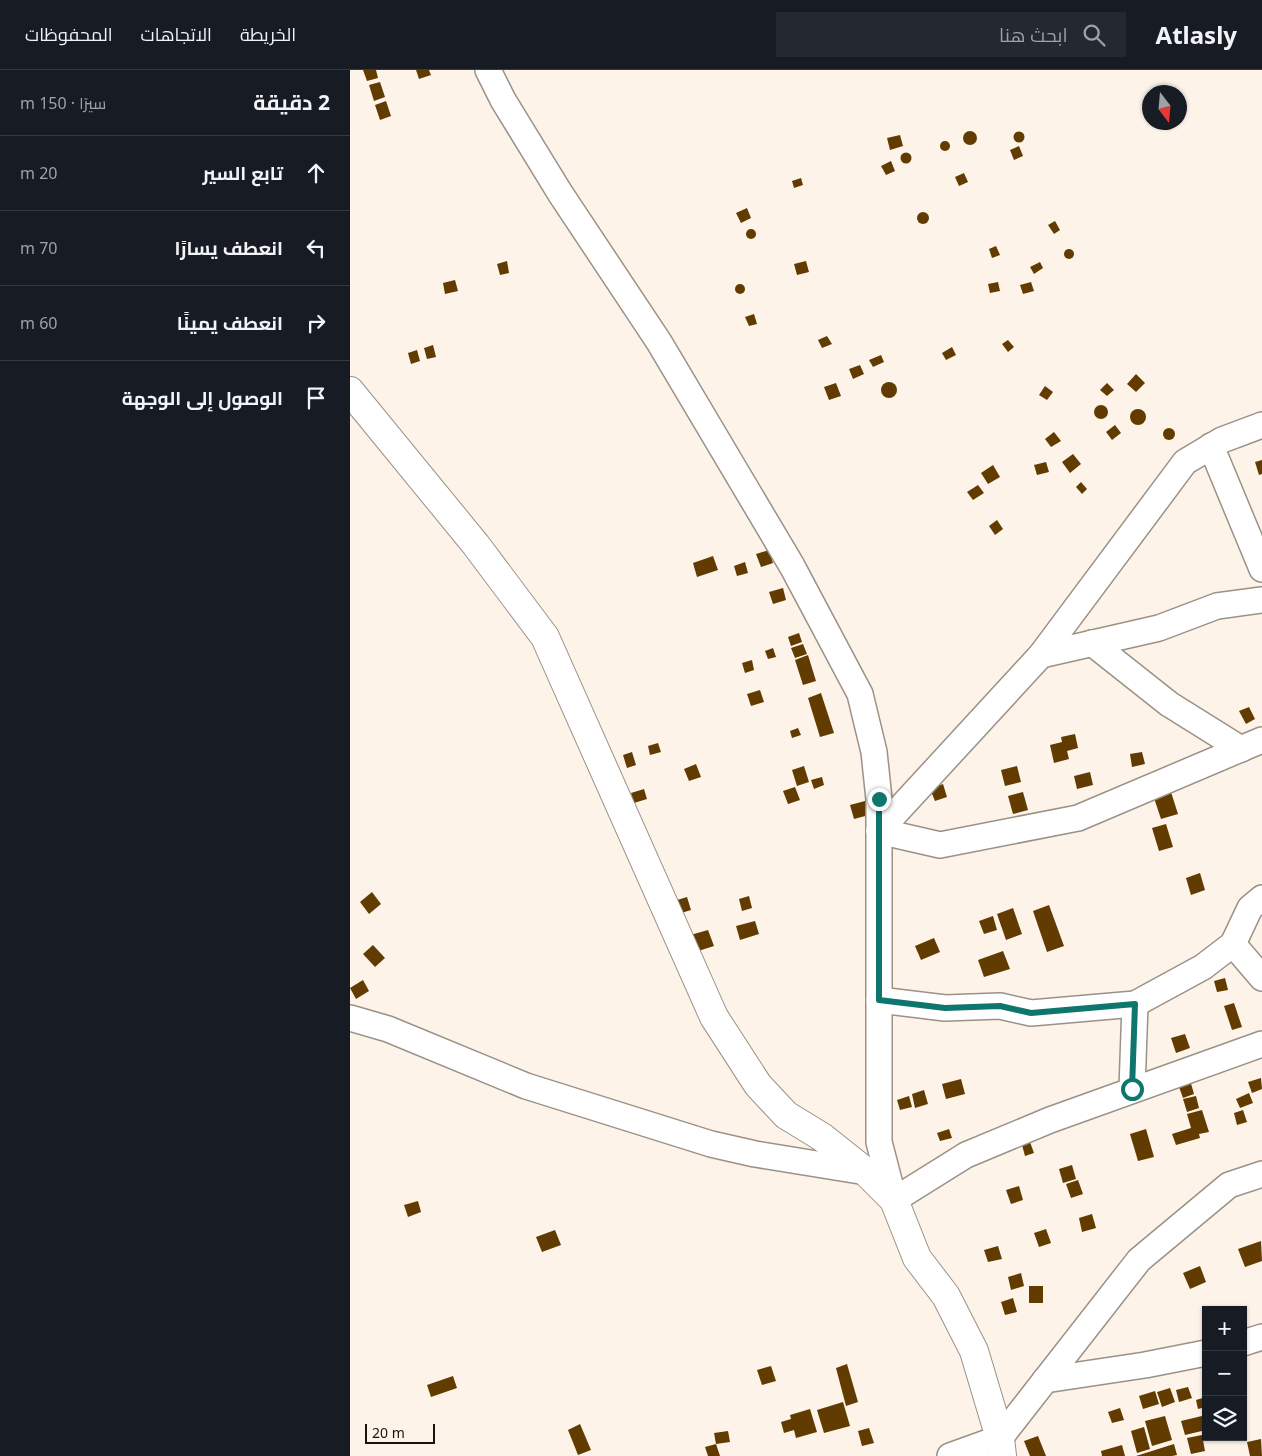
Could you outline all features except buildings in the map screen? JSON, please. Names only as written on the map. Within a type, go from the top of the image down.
[{"type":"main road","points":[[350,392],[476,544],[545,637],[714,1017],[758,1084],[786,1115],[822,1138],[866,1172],[894,1200],[917,1258],[946,1296],[974,1351],[1001,1447]]},
{"type":"street","points":[[488,70],[503,100],[560,193],[664,350],[792,566],[860,694],[874,752],[879,799],[879,1142],[894,1200],[966,1155],[1132,1089],[1262,1044]]},
{"type":"street","points":[[879,832],[1041,655],[1185,462],[1222,440],[1262,425]]},
{"type":"street","points":[[1211,446],[1262,569]]},
{"type":"street","points":[[1041,655],[1159,628],[1217,606],[1262,600]]},
{"type":"street","points":[[1092,643],[1169,704],[1251,744]]},
{"type":"street","points":[[879,832],[940,845],[1078,818],[1251,744]]},
{"type":"street","points":[[879,1000],[945,1008],[1000,1006],[1031,1013],[1135,1004],[1203,967],[1233,944],[1250,908],[1262,898]]},
{"type":"street","points":[[1233,944],[1262,978]]},
{"type":"street","points":[[1132,1089],[1135,1004]]},
{"type":"street","points":[[350,1018],[388,1029],[526,1086],[711,1144],[755,1154],[866,1172]]},
{"type":"street","points":[[950,1456],[1001,1447],[1045,1380],[1138,1260],[1229,1185],[1262,1174]]},
{"type":"street","points":[[1247,1342],[1262,1338]]},
{"type":"street","points":[[1045,1380],[1145,1365],[1202,1354]]},
{"type":"route","points":[[879,799],[879,1000],[945,1008],[1000,1006],[1031,1013],[1135,1004],[1132,1089]]}]
